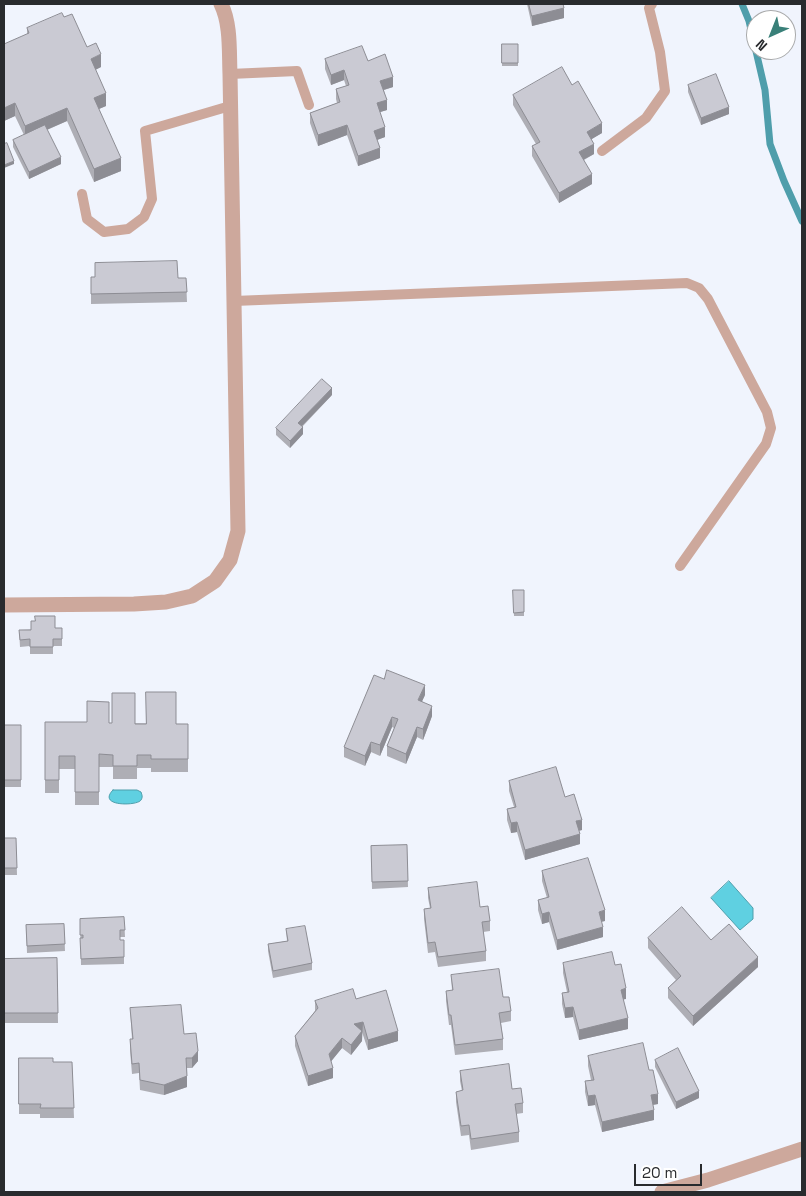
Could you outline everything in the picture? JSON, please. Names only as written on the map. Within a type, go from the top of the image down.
[{"type":"street","points":[[4,605],[166,602],[192,596],[215,581],[230,560],[238,531],[230,74],[228,31],[221,4]]},
{"type":"street","points":[[662,1192],[708,1180],[802,1149]]},
{"type":"lane","points":[[602,151],[646,118],[666,91],[660,52],[649,8],[652,4]]},
{"type":"lane","points":[[230,74],[297,71],[309,105]]},
{"type":"lane","points":[[82,194],[87,220],[104,232],[128,229],[144,217],[152,199],[145,131],[230,106]]},
{"type":"lane","points":[[234,301],[686,283],[699,288],[708,299],[762,403],[771,428],[766,444],[680,566]]},
{"type":"water","points":[[113,790],[137,790],[141,792],[142,798],[138,802],[120,804],[110,800],[109,796]]},
{"type":"water","points":[[729,881],[753,908],[753,919],[740,930],[711,898]]},
{"type":"building","points":[[529,4],[563,4],[564,8],[532,16]]},
{"type":"building","points":[[62,13],[64,17],[72,14],[87,47],[96,43],[101,54],[91,59],[106,93],[94,98],[121,158],[94,169],[67,108],[25,126],[15,103],[4,108],[4,44],[29,33],[27,28]]},
{"type":"building","points":[[502,44],[518,44],[518,63],[502,63]]},
{"type":"building","points":[[362,46],[368,61],[385,54],[393,77],[380,81],[387,100],[377,103],[385,127],[374,131],[380,148],[358,156],[347,125],[318,135],[310,113],[340,102],[336,89],[349,85],[344,70],[331,75],[325,59]]},
{"type":"building","points":[[562,67],[572,85],[578,81],[602,123],[587,132],[594,144],[579,152],[592,174],[559,193],[532,146],[540,142],[513,95]]},
{"type":"building","points":[[716,74],[729,107],[701,118],[688,85]]},
{"type":"building","points":[[45,125],[61,157],[29,172],[13,140]]},
{"type":"building","points":[[7,143],[14,161],[4,165],[4,144]]},
{"type":"building","points":[[177,261],[178,278],[186,278],[187,292],[91,294],[91,277],[95,277],[95,263]]},
{"type":"building","points":[[322,379],[332,388],[298,423],[303,427],[290,441],[276,428]]},
{"type":"building","points":[[513,590],[524,590],[524,612],[514,613]]},
{"type":"building","points":[[35,616],[55,616],[55,628],[62,628],[62,639],[53,639],[53,647],[30,647],[30,639],[20,640],[19,630],[31,630],[31,621],[35,621]]},
{"type":"building","points":[[387,670],[425,685],[418,700],[432,706],[423,729],[417,727],[406,754],[387,746],[398,719],[392,717],[380,745],[371,742],[365,756],[344,747],[374,675],[384,679]]},
{"type":"building","points":[[146,692],[176,692],[176,724],[188,724],[188,759],[151,759],[151,755],[137,755],[137,766],[113,766],[113,755],[99,754],[99,792],[75,792],[75,756],[59,756],[59,780],[45,780],[45,722],[87,722],[87,701],[109,702],[109,723],[112,723],[112,693],[135,693],[135,724],[146,724]]},
{"type":"building","points":[[4,725],[21,725],[21,780],[4,780]]},
{"type":"building","points":[[556,767],[565,797],[574,794],[582,820],[576,821],[580,834],[525,850],[517,822],[511,823],[507,809],[516,807],[509,781]]},
{"type":"building","points":[[4,838],[16,838],[17,868],[4,868]]},
{"type":"building","points":[[407,845],[408,881],[372,882],[371,846]]},
{"type":"building","points":[[588,858],[605,910],[599,912],[603,927],[557,940],[549,912],[542,914],[538,900],[549,897],[542,871]]},
{"type":"building","points":[[477,882],[480,907],[488,906],[490,921],[482,922],[486,951],[438,957],[435,942],[428,943],[424,909],[431,908],[428,888]]},
{"type":"building","points":[[682,907],[711,940],[729,924],[758,957],[693,1016],[668,988],[681,976],[648,938]]},
{"type":"building","points":[[124,917],[125,930],[120,930],[120,940],[124,940],[124,957],[81,959],[80,938],[83,938],[83,935],[80,935],[80,919]]},
{"type":"building","points":[[64,924],[65,944],[27,946],[26,925]]},
{"type":"building","points":[[305,926],[312,963],[273,971],[268,944],[288,941],[286,929]]},
{"type":"building","points":[[612,952],[615,965],[621,964],[626,988],[621,990],[628,1018],[579,1030],[573,1007],[565,1008],[562,993],[569,992],[563,963]]},
{"type":"building","points":[[57,958],[58,1013],[4,1013],[4,959]]},
{"type":"building","points":[[499,969],[503,997],[509,997],[511,1011],[499,1013],[503,1039],[455,1045],[446,991],[453,990],[451,975]]},
{"type":"building","points":[[353,989],[356,999],[386,990],[398,1031],[368,1040],[363,1022],[354,1024],[362,1031],[351,1045],[342,1038],[329,1054],[333,1068],[308,1076],[295,1036],[318,1008],[315,1001]]},
{"type":"building","points":[[181,1005],[184,1034],[196,1033],[198,1051],[192,1058],[186,1058],[187,1076],[164,1085],[140,1080],[139,1063],[132,1064],[130,1039],[133,1039],[130,1008]]},
{"type":"building","points":[[643,1043],[649,1070],[653,1070],[658,1094],[651,1095],[654,1110],[602,1122],[595,1095],[588,1096],[585,1081],[594,1080],[588,1056]]},
{"type":"building","points":[[678,1048],[699,1091],[676,1102],[655,1060]]},
{"type":"building","points":[[19,1058],[53,1058],[53,1062],[72,1062],[74,1108],[40,1108],[41,1104],[19,1104]]},
{"type":"building","points":[[509,1064],[512,1089],[521,1088],[523,1103],[515,1104],[519,1132],[471,1139],[469,1125],[461,1126],[456,1092],[463,1090],[460,1071]]},
{"type":"waterway","points":[[742,4],[749,21],[765,90],[770,144],[802,221]]}]
